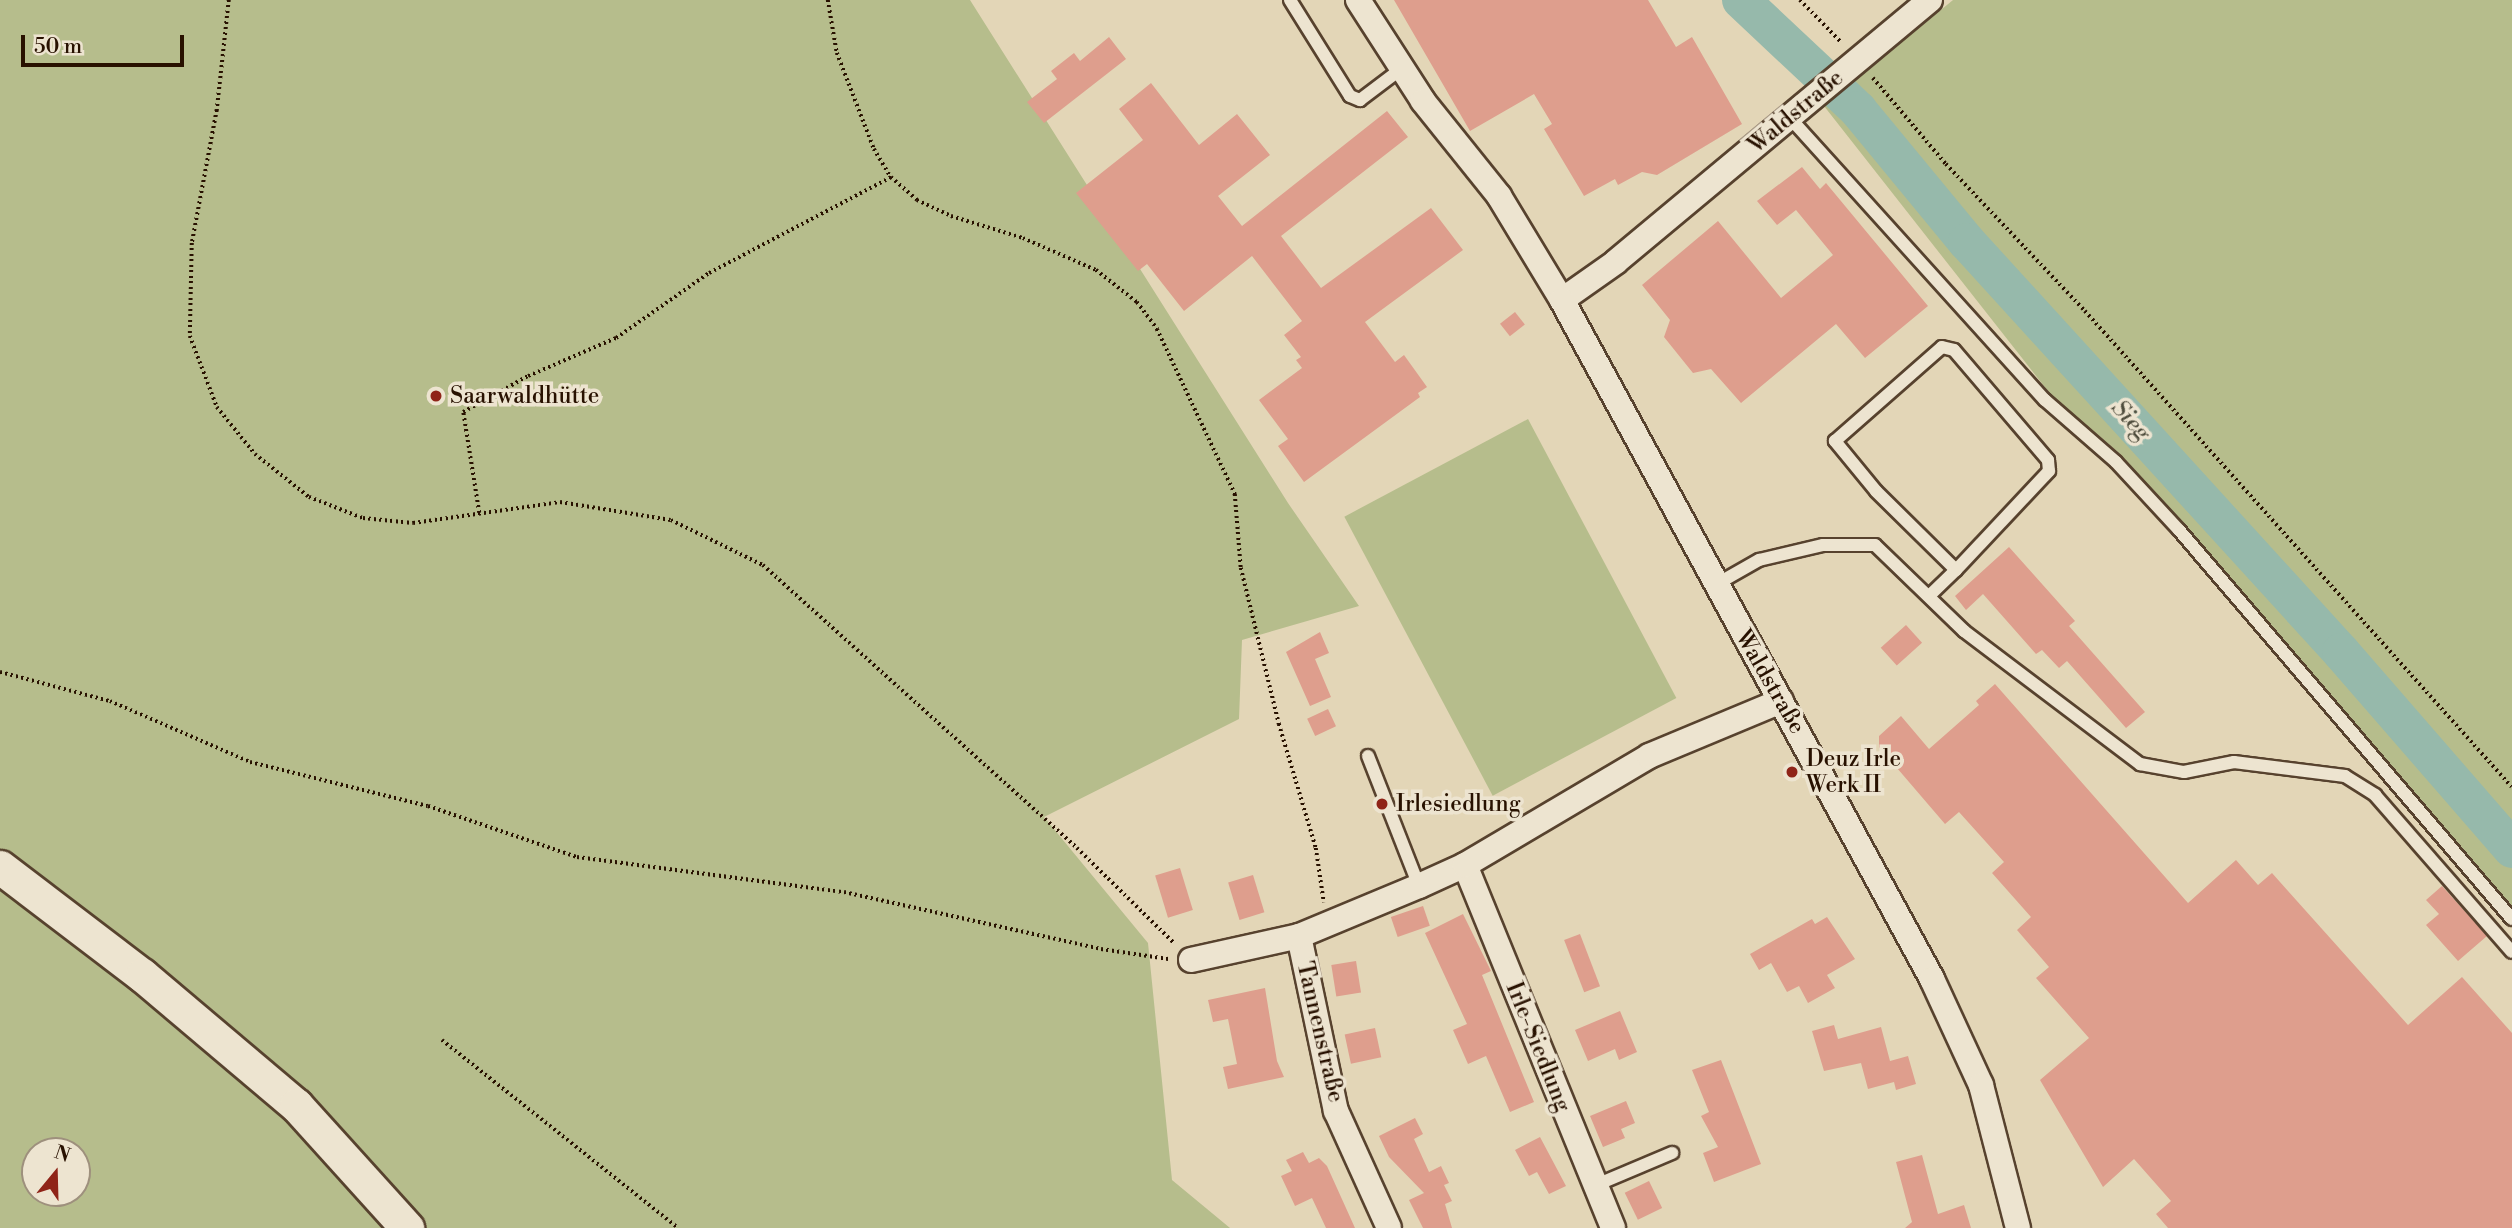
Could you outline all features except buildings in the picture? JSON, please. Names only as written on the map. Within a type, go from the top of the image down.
[{"type":"main road","points":[[0,867],[142,975],[296,1105],[407,1228]]},
{"type":"street","name":"Waldstraße","points":[[1358,0],[1401,69],[1499,196],[1562,300],[1714,585],[1781,701],[1932,979],[1981,1085],[2018,1228]]},
{"type":"street","name":"Waldstraße","points":[[1562,300],[1616,262],[1930,0]]},
{"type":"street","points":[[1298,936],[1465,865],[1649,756],[1781,701]]},
{"type":"street","name":"Irle-Siedlung","points":[[1465,865],[1613,1228]]},
{"type":"street","name":"Tannenstraße","points":[[1191,960],[1298,936],[1336,1111],[1388,1228]]},
{"type":"lane","points":[[1290,0],[1350,96],[1360,100],[1401,69]]},
{"type":"lane","points":[[1790,118],[2045,400],[2116,462],[2179,530],[2512,919]]},
{"type":"lane","points":[[1928,596],[1956,570],[2049,471],[2049,460],[1954,350],[1942,347],[1835,440],[1876,491],[1956,570]]},
{"type":"lane","points":[[1714,585],[1759,560],[1823,545],[1875,545],[1964,631],[2140,764],[2183,772],[2234,762],[2345,776],[2375,795],[2512,952]]},
{"type":"lane","points":[[1368,756],[1419,886]]},
{"type":"lane","points":[[1594,1186],[1672,1153]]},
{"type":"path","points":[[229,0],[217,110],[192,243],[190,336],[217,407],[255,454],[309,497],[363,518],[413,523],[560,502],[671,520],[763,565],[1077,848],[1191,960]]},
{"type":"path","points":[[828,0],[837,54],[874,149],[891,177],[917,200],[951,216],[1023,238],[1096,270],[1137,302],[1157,329],[1235,494],[1241,568],[1279,724],[1316,848],[1327,925]]},
{"type":"path","points":[[1800,0],[1854,64],[2085,311],[2512,787]]},
{"type":"path","points":[[479,513],[463,412],[528,376],[616,338],[709,273],[891,177]]},
{"type":"path","points":[[0,672],[110,701],[250,762],[428,806],[577,857],[844,891],[1101,949],[1191,960]]},
{"type":"path","points":[[442,1040],[678,1228]]},
{"type":"green space","points":[[0,0],[970,0],[1288,503],[1359,606],[1242,640],[1239,719],[1044,817],[1148,943],[1172,1180],[1230,1228],[0,1228]]},
{"type":"green space","points":[[1953,0],[2512,0],[2512,907],[2120,454],[2051,395],[1824,106]]},
{"type":"green space","points":[[1528,419],[1676,698],[1493,796],[1344,517]]},
{"type":"waterway","name":"Sieg","points":[[1741,0],[1858,110],[1967,242],[2341,652],[2512,849]]},
{"type":"place","name":"Saarwaldhütte","points":[[436,396]]},
{"type":"place","name":"Deuz Irle Werk II","points":[[1792,772]]},
{"type":"place","name":"Irlesiedlung","points":[[1382,804]]}]
